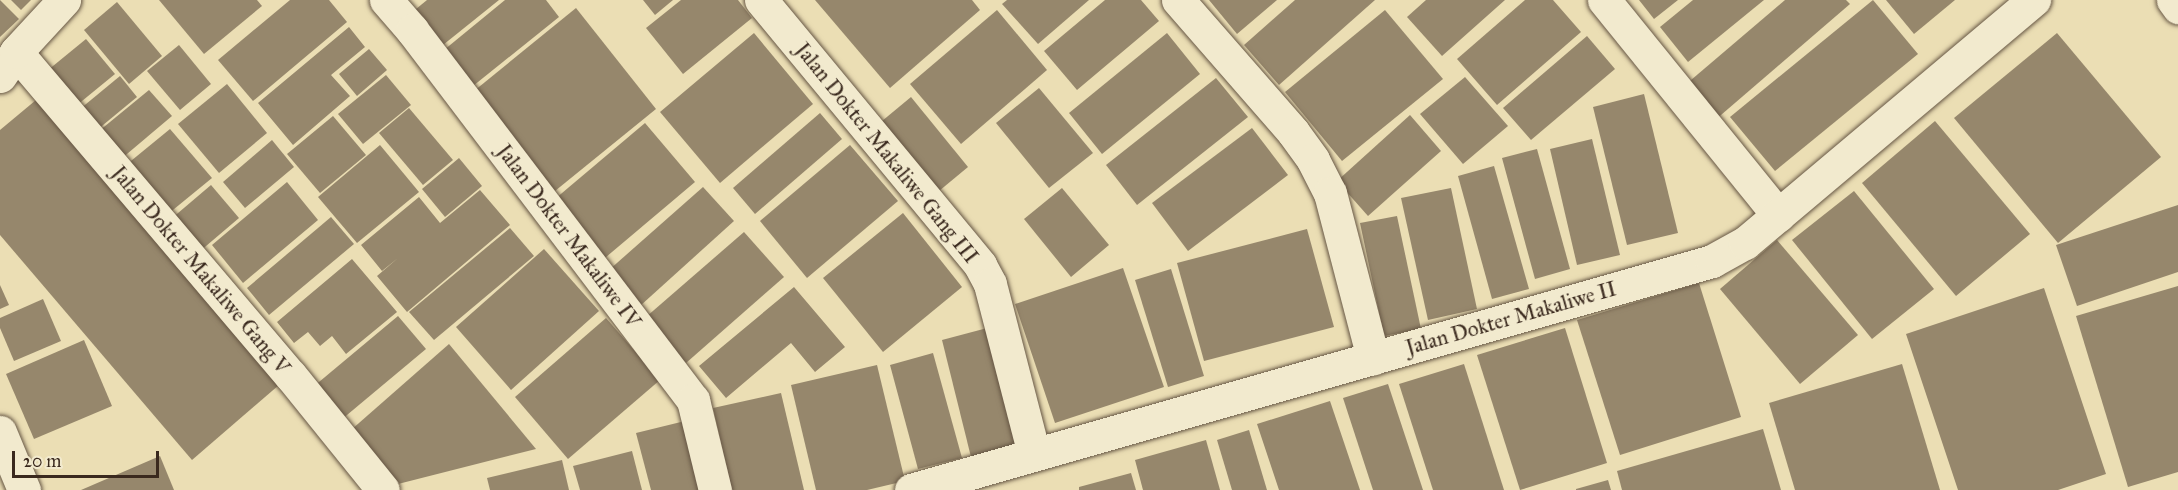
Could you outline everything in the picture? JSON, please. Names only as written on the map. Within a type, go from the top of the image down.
[{"type":"street","points":[[8,64],[64,0]]},
{"type":"street","name":"Jalan Dokter Makaliwe IV","points":[[386,0],[412,30],[693,399],[715,490]]},
{"type":"street","name":"Jalan Dokter Makaliwe Gang III","points":[[761,0],[980,265],[990,284],[1034,454]]},
{"type":"street","points":[[1178,0],[1293,132],[1313,160],[1330,193],[1373,358]]},
{"type":"street","points":[[1604,0],[1779,216]]},
{"type":"street","name":"Jalan Dokter Makaliwe II","points":[[911,490],[1712,261],[1745,243],[1779,216],[2034,0]]},
{"type":"street","points":[[2173,0],[2178,7]]},
{"type":"street","name":"Jalan Dokter Makaliwe Gang V","points":[[8,64],[283,367],[382,490]]},
{"type":"street","points":[[0,432],[24,490]]},
{"type":"building","points":[[0,0],[19,19],[0,37]]},
{"type":"building","points":[[11,0],[31,0],[21,10]]},
{"type":"building","points":[[159,0],[257,0],[262,6],[204,54]]},
{"type":"building","points":[[290,0],[329,0],[347,22],[253,101],[218,60]]},
{"type":"building","points":[[427,0],[499,0],[438,49],[410,14]]},
{"type":"building","points":[[505,0],[546,0],[559,17],[473,86],[444,50]]},
{"type":"building","points":[[643,0],[673,0],[655,15]]},
{"type":"building","points":[[681,0],[738,0],[752,18],[683,74],[646,28]]},
{"type":"building","points":[[815,0],[972,0],[980,10],[890,88]]},
{"type":"building","points":[[1007,0],[1089,0],[1038,44],[1002,4]]},
{"type":"building","points":[[1105,0],[1141,0],[1159,21],[1077,90],[1044,51]]},
{"type":"building","points":[[1209,0],[1277,0],[1237,34]]},
{"type":"building","points":[[1295,0],[1375,0],[1279,85],[1244,45]]},
{"type":"building","points":[[1426,0],[1505,0],[1442,56],[1407,17]]},
{"type":"building","points":[[1525,0],[1553,0],[1581,32],[1497,105],[1457,59]]},
{"type":"building","points":[[1639,0],[1678,0],[1654,19]]},
{"type":"building","points":[[1693,0],[1764,0],[1688,62],[1660,27]]},
{"type":"building","points":[[1785,0],[1846,0],[1850,4],[1714,121],[1684,86]]},
{"type":"building","points":[[1873,0],[1918,54],[1775,171],[1730,117]]},
{"type":"building","points":[[1886,0],[1955,0],[1914,34]]},
{"type":"building","points":[[117,2],[162,56],[129,84],[84,30]]},
{"type":"building","points":[[576,8],[656,109],[555,191],[474,91]]},
{"type":"building","points":[[997,10],[1047,70],[961,144],[910,84]]},
{"type":"building","points":[[1385,10],[1443,79],[1342,161],[1285,92]]},
{"type":"building","points":[[349,27],[365,47],[331,75],[350,96],[293,145],[258,103]]},
{"type":"building","points":[[754,33],[813,104],[720,183],[660,112]]},
{"type":"building","points":[[1167,33],[1200,74],[1102,154],[1069,113]]},
{"type":"building","points":[[2057,33],[2161,157],[2058,243],[1954,118]]},
{"type":"building","points":[[1587,36],[1615,69],[1531,140],[1503,108]]},
{"type":"building","points":[[86,39],[115,74],[71,110],[42,75]]},
{"type":"building","points":[[179,45],[211,84],[180,110],[147,71]]},
{"type":"building","points":[[369,49],[387,70],[357,96],[339,74]]},
{"type":"building","points":[[386,75],[411,105],[363,144],[338,114]]},
{"type":"building","points":[[120,76],[137,97],[97,130],[80,109]]},
{"type":"building","points":[[1465,77],[1508,126],[1463,164],[1420,114]]},
{"type":"building","points":[[1216,78],[1248,117],[1137,205],[1106,165]]},
{"type":"building","points":[[227,84],[267,133],[219,173],[178,124]]},
{"type":"building","points":[[1039,88],[1093,153],[1049,188],[996,123]]},
{"type":"building","points":[[149,90],[172,116],[121,159],[99,131]]},
{"type":"building","points":[[1644,94],[1678,233],[1627,245],[1593,107]]},
{"type":"building","points":[[911,97],[968,167],[933,196],[876,126]]},
{"type":"building","points":[[36,100],[279,385],[192,460],[0,235],[0,130]]},
{"type":"building","points":[[409,108],[453,160],[423,185],[379,133]]},
{"type":"building","points":[[820,113],[842,139],[755,214],[733,188]]},
{"type":"building","points":[[1410,115],[1441,151],[1368,216],[1337,181]]},
{"type":"building","points":[[333,116],[366,155],[320,193],[287,154]]},
{"type":"building","points":[[1935,121],[2030,234],[1956,296],[1862,183]]},
{"type":"building","points":[[645,123],[695,182],[599,263],[549,204]]},
{"type":"building","points":[[1252,128],[1288,175],[1188,251],[1152,203]]},
{"type":"building","points":[[170,129],[212,178],[168,214],[126,165]]},
{"type":"building","points":[[1592,139],[1620,255],[1577,265],[1550,149]]},
{"type":"building","points":[[272,140],[294,167],[245,208],[223,182]]},
{"type":"building","points":[[380,145],[419,192],[357,243],[318,197]]},
{"type":"building","points":[[850,145],[898,201],[807,278],[760,221]]},
{"type":"building","points":[[1537,149],[1570,269],[1535,279],[1502,158]]},
{"type":"building","points":[[459,158],[482,186],[445,217],[422,189]]},
{"type":"building","points":[[1494,166],[1529,289],[1492,299],[1458,176]]},
{"type":"building","points":[[287,182],[318,220],[243,283],[212,245]]},
{"type":"building","points":[[211,185],[239,218],[199,252],[171,219]]},
{"type":"building","points":[[703,187],[734,221],[640,306],[609,270]]},
{"type":"building","points":[[1062,188],[1109,245],[1071,277],[1024,219]]},
{"type":"building","points":[[1451,188],[1477,309],[1428,320],[1401,198]]},
{"type":"building","points":[[480,190],[510,225],[407,312],[377,276],[398,258],[382,271],[361,245],[419,197],[440,223]]},
{"type":"building","points":[[1854,191],[1934,289],[1872,339],[1792,240]]},
{"type":"building","points":[[2178,205],[2178,272],[2077,306],[2056,245]]},
{"type":"building","points":[[903,213],[962,287],[883,352],[823,278]]},
{"type":"building","points":[[1397,216],[1421,329],[1384,336],[1360,223]]},
{"type":"building","points":[[331,217],[354,244],[269,315],[247,288]]},
{"type":"building","points":[[510,228],[534,256],[434,340],[409,312]]},
{"type":"building","points":[[1307,229],[1334,327],[1204,361],[1177,263]]},
{"type":"building","points":[[744,232],[784,277],[686,363],[646,317]]},
{"type":"building","points":[[1777,240],[1858,335],[1800,384],[1720,289]]},
{"type":"building","points":[[544,249],[599,311],[511,390],[456,327]]},
{"type":"building","points":[[352,259],[397,312],[346,354],[332,336],[320,346],[308,332],[294,343],[277,322]]},
{"type":"building","points":[[1123,268],[1164,387],[1055,423],[1015,304]]},
{"type":"building","points":[[1171,269],[1204,376],[1168,387],[1135,280]]},
{"type":"building","points":[[1699,283],[1741,417],[1620,455],[1577,320]]},
{"type":"building","points":[[0,285],[9,305],[0,309]]},
{"type":"building","points":[[2178,286],[2178,472],[2128,487],[2076,316]]},
{"type":"building","points":[[794,287],[845,347],[815,372],[791,343],[726,398],[699,366]]},
{"type":"building","points":[[2044,288],[2106,474],[2058,490],[1958,490],[1906,334]]},
{"type":"building","points":[[43,299],[61,341],[14,361],[0,328],[0,318]]},
{"type":"building","points":[[398,316],[426,349],[341,420],[313,387]]},
{"type":"building","points":[[606,318],[660,380],[568,459],[515,397]]},
{"type":"building","points":[[991,327],[1021,444],[971,457],[942,340]]},
{"type":"building","points":[[1565,328],[1607,463],[1520,490],[1477,355]]},
{"type":"building","points":[[84,340],[112,406],[34,439],[6,374]]},
{"type":"building","points":[[449,344],[536,449],[398,484],[351,430]]},
{"type":"building","points":[[933,353],[962,458],[918,469],[890,365]]},
{"type":"building","points":[[1464,364],[1504,490],[1433,490],[1399,384]]},
{"type":"building","points":[[1902,364],[1940,490],[1795,490],[1769,403]]},
{"type":"building","points":[[877,365],[905,481],[867,490],[816,490],[791,385]]},
{"type":"building","points":[[1388,384],[1423,490],[1373,490],[1343,398]]},
{"type":"building","points":[[781,393],[804,490],[732,490],[713,408]]},
{"type":"building","points":[[1330,401],[1360,490],[1279,490],[1257,424]]},
{"type":"building","points":[[685,421],[701,490],[651,490],[636,433]]},
{"type":"building","points":[[1763,429],[1781,490],[1622,490],[1617,471]]},
{"type":"building","points":[[1249,430],[1267,490],[1232,490],[1217,440]]},
{"type":"building","points":[[1206,440],[1220,490],[1143,490],[1135,460]]},
{"type":"building","points":[[632,451],[642,490],[580,490],[573,466]]},
{"type":"building","points":[[160,456],[174,490],[81,490]]},
{"type":"building","points":[[562,460],[569,490],[490,490],[487,478]]},
{"type":"building","points":[[1131,473],[1136,490],[1079,490],[1079,487]]},
{"type":"building","points":[[1608,480],[1611,490],[1576,490],[1576,489]]}]
